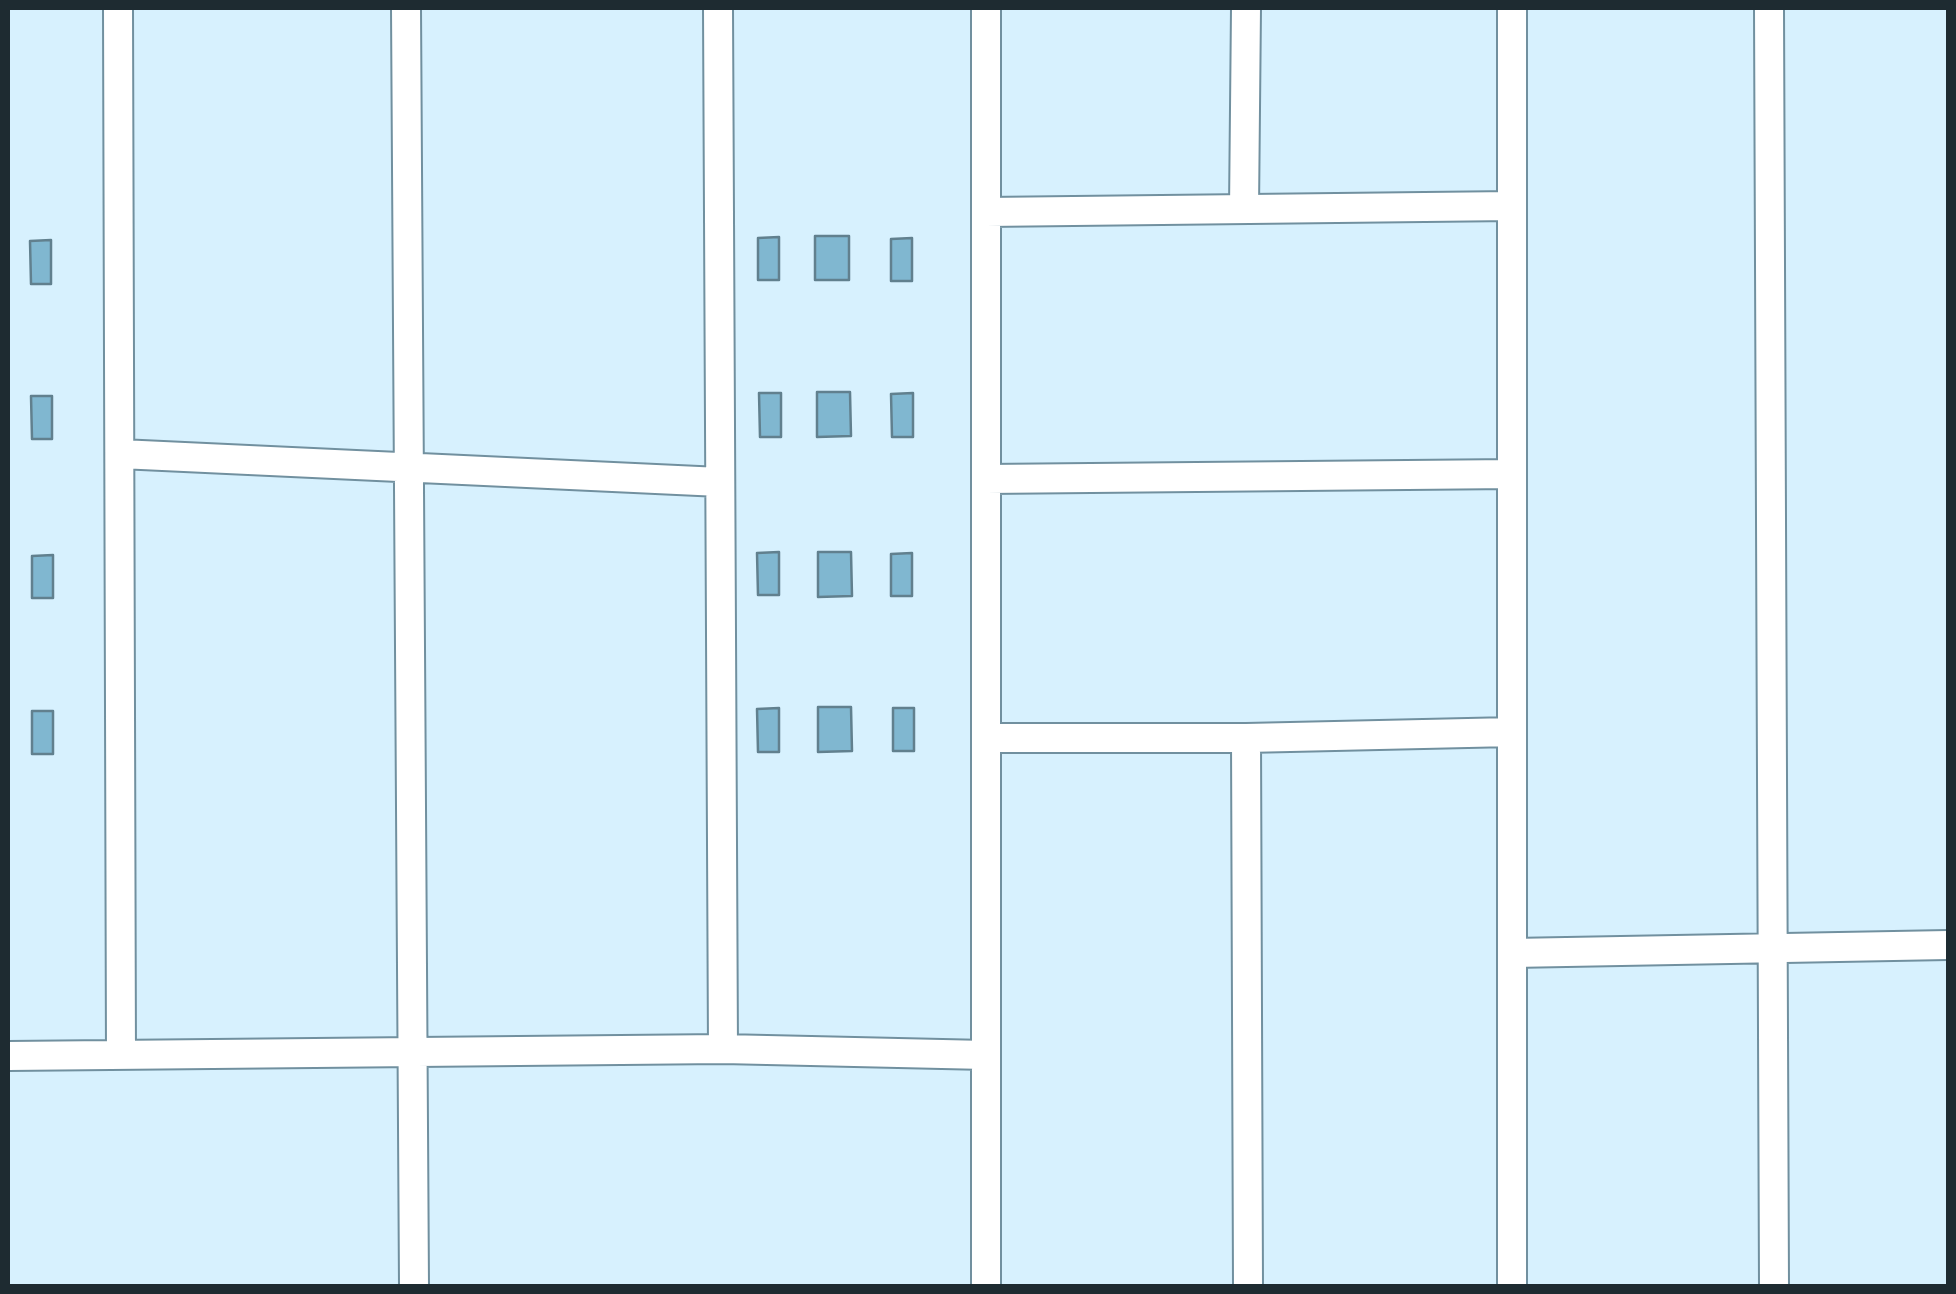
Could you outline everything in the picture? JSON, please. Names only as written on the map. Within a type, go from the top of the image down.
[{"type":"street","points":[[118,8],[121,1055]]},
{"type":"street","points":[[406,8],[414,1286]]},
{"type":"street","points":[[718,8],[724,1049]]},
{"type":"street","points":[[986,8],[986,1286]]},
{"type":"street","points":[[1244,209],[1246,8]]},
{"type":"street","points":[[1512,8],[1512,1286]]},
{"type":"street","points":[[1768,8],[1774,1286]]},
{"type":"street","points":[[986,212],[1512,206]]},
{"type":"street","points":[[120,454],[720,482]]},
{"type":"street","points":[[986,479],[1512,474]]},
{"type":"street","points":[[986,738],[1512,732]]},
{"type":"street","points":[[1246,738],[1248,1286]]},
{"type":"street","points":[[1512,953],[1948,945]]},
{"type":"street","points":[[8,1056],[724,1049],[986,1055]]},
{"type":"building","points":[[815,236],[849,236],[849,280],[815,280]]},
{"type":"building","points":[[779,237],[779,280],[758,280],[758,238]]},
{"type":"building","points":[[912,238],[912,281],[891,281],[891,239]]},
{"type":"building","points":[[51,240],[51,284],[31,284],[30,241]]},
{"type":"building","points":[[817,392],[850,392],[851,436],[817,437]]},
{"type":"building","points":[[759,393],[781,393],[781,437],[760,437]]},
{"type":"building","points":[[913,393],[913,437],[892,437],[891,394]]},
{"type":"building","points":[[31,396],[52,396],[52,439],[32,439]]},
{"type":"building","points":[[779,552],[779,595],[758,595],[757,553]]},
{"type":"building","points":[[818,552],[851,552],[852,596],[818,597]]},
{"type":"building","points":[[912,553],[912,596],[891,596],[891,554]]},
{"type":"building","points":[[53,555],[53,598],[32,598],[32,556]]},
{"type":"building","points":[[818,707],[851,707],[852,751],[818,752]]},
{"type":"building","points":[[779,708],[779,752],[758,752],[757,709]]},
{"type":"building","points":[[893,708],[914,708],[914,751],[893,751]]},
{"type":"building","points":[[32,711],[53,711],[53,754],[32,754]]}]
